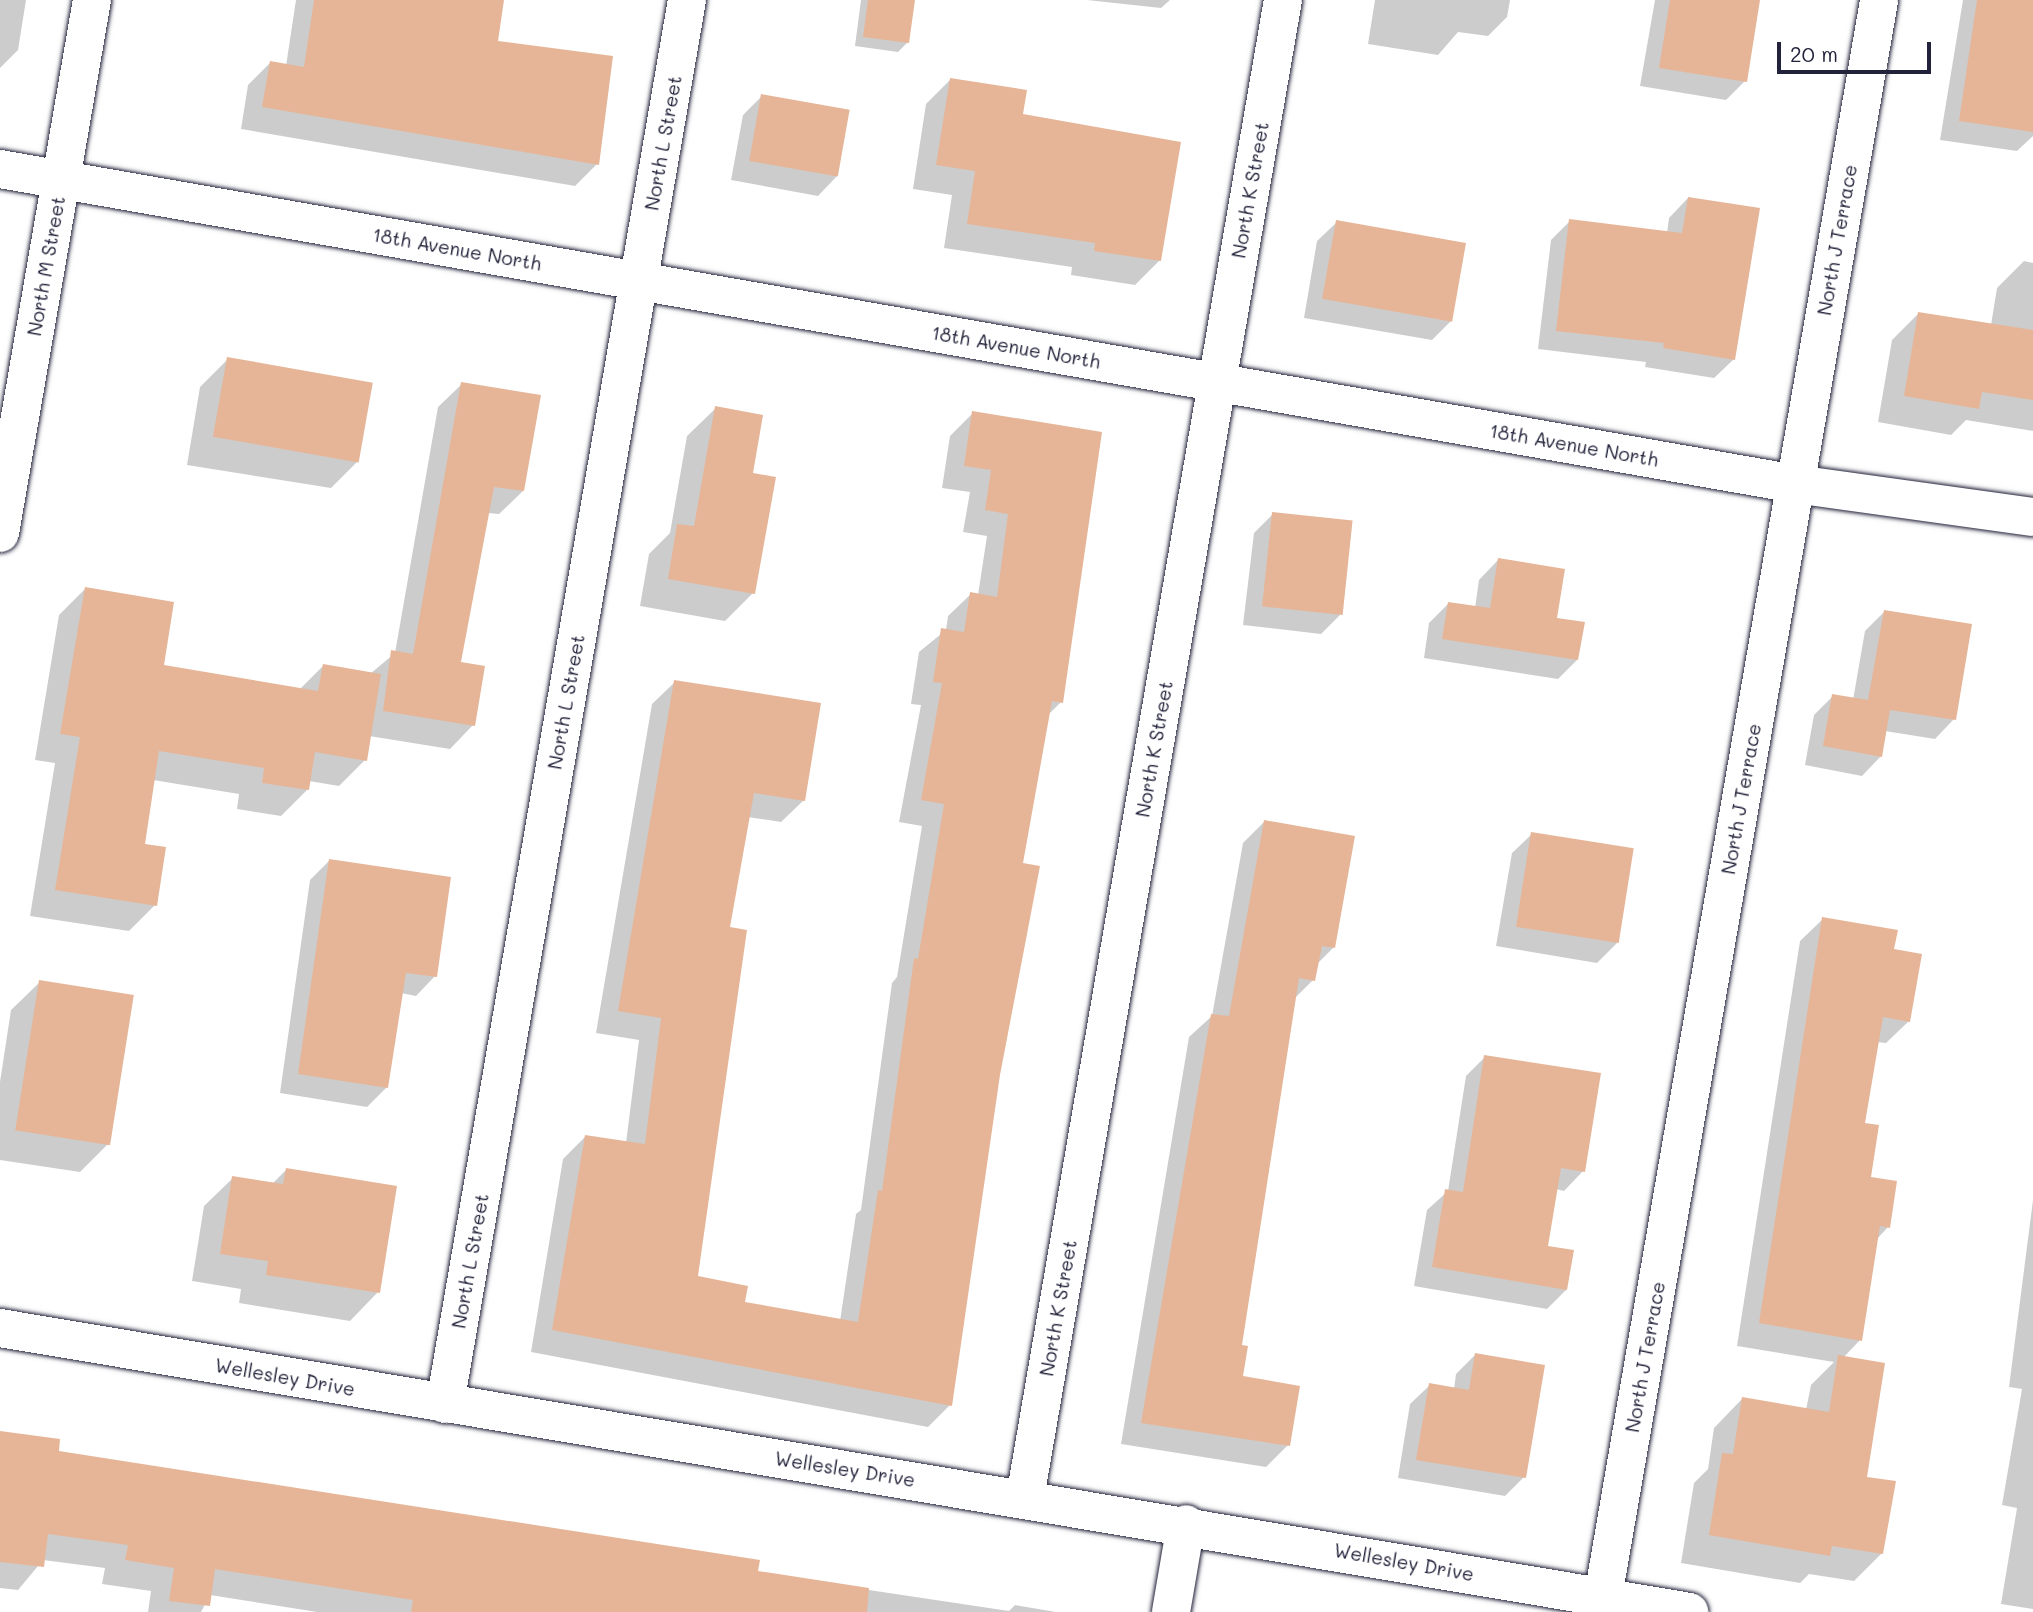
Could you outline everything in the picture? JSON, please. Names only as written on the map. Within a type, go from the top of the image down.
[{"type":"street","name":"North M Street","points":[[0,533],[92,0]]},
{"type":"street","name":"North L Street","points":[[446,1404],[687,0]]},
{"type":"street","name":"North K Street","points":[[1025,1498],[1283,0]]},
{"type":"street","name":"North J Terrace","points":[[1603,1597],[1879,0]]},
{"type":"street","name":"18th Avenue North","points":[[0,169],[1795,484],[2033,517]]},
{"type":"street","name":"Wellesley Drive","points":[[0,1328],[446,1404],[1186,1524],[1689,1612]]},
{"type":"street","points":[[1171,1612],[1186,1524]]},
{"type":"building","points":[[314,0],[504,0],[498,41],[613,56],[599,165],[262,107],[270,61],[304,67]]},
{"type":"building","points":[[868,0],[915,0],[909,43],[863,37]]},
{"type":"building","points":[[1670,0],[1760,0],[1747,82],[1659,68]]},
{"type":"building","points":[[1977,0],[2033,0],[2033,132],[1959,121]]},
{"type":"building","points":[[950,78],[1027,90],[1023,114],[1181,142],[1161,261],[1094,251],[1095,243],[967,224],[975,171],[936,165]]},
{"type":"building","points":[[761,94],[850,110],[838,177],[749,161]]},
{"type":"building","points":[[1688,197],[1760,208],[1735,360],[1663,348],[1664,343],[1556,331],[1569,219],[1682,233]]},
{"type":"building","points":[[1336,220],[1466,243],[1452,322],[1322,299]]},
{"type":"building","points":[[1918,312],[2033,330],[2033,400],[1982,392],[1979,409],[1904,396]]},
{"type":"building","points":[[227,357],[373,383],[359,462],[213,437]]},
{"type":"building","points":[[461,382],[541,395],[524,491],[494,487],[461,662],[485,666],[475,726],[383,711],[391,650],[413,654]]},
{"type":"building","points":[[715,406],[763,415],[753,473],[776,477],[755,594],[668,579],[677,524],[694,526]]},
{"type":"building","points":[[972,411],[1102,432],[1063,703],[1052,701],[1023,863],[1040,866],[1000,1075],[952,1406],[552,1330],[585,1135],[645,1144],[661,1018],[618,1011],[674,680],[821,703],[805,801],[754,793],[730,927],[747,930],[698,1276],[748,1286],[745,1302],[858,1322],[878,1190],[882,1191],[914,958],[918,959],[944,804],[921,800],[942,683],[933,682],[941,628],[964,632],[970,592],[997,597],[1008,514],[985,510],[991,470],[964,466]]},
{"type":"building","points":[[1272,512],[1353,520],[1343,615],[1262,606]]},
{"type":"building","points":[[1498,558],[1565,569],[1557,618],[1585,622],[1578,660],[1442,639],[1448,602],[1490,608]]},
{"type":"building","points":[[85,587],[174,602],[164,665],[318,691],[323,664],[381,674],[367,761],[315,752],[309,790],[262,783],[264,768],[159,751],[145,844],[166,847],[157,906],[55,890],[80,737],[60,734]]},
{"type":"building","points":[[1884,610],[1972,624],[1956,720],[1890,710],[1882,757],[1823,746],[1832,694],[1868,700]]},
{"type":"building","points":[[1264,820],[1355,836],[1335,948],[1322,946],[1315,981],[1299,978],[1242,1345],[1248,1346],[1243,1376],[1300,1386],[1290,1446],[1141,1423],[1211,1014],[1229,1016]]},
{"type":"building","points":[[1531,832],[1634,848],[1619,943],[1516,927]]},
{"type":"building","points":[[329,859],[451,877],[437,977],[406,973],[388,1088],[298,1074]]},
{"type":"building","points":[[1822,917],[1898,930],[1894,949],[1922,954],[1910,1022],[1883,1017],[1865,1123],[1879,1125],[1871,1177],[1897,1181],[1890,1228],[1880,1226],[1862,1341],[1759,1323]]},
{"type":"building","points":[[39,980],[134,995],[110,1145],[15,1130]]},
{"type":"building","points":[[1484,1055],[1601,1073],[1585,1172],[1561,1168],[1548,1246],[1574,1250],[1567,1290],[1432,1267],[1445,1189],[1463,1192]]},
{"type":"building","points":[[286,1168],[397,1186],[380,1293],[266,1275],[268,1261],[220,1254],[232,1176],[283,1184]]},
{"type":"building","points":[[1475,1353],[1545,1365],[1526,1478],[1416,1460],[1429,1383],[1469,1390]]},
{"type":"building","points":[[1838,1355],[1885,1363],[1867,1477],[1896,1481],[1883,1554],[1832,1546],[1830,1556],[1709,1535],[1722,1453],[1733,1454],[1742,1397],[1829,1412]]},
{"type":"building","points":[[0,1431],[60,1439],[59,1451],[760,1560],[758,1571],[869,1588],[867,1612],[411,1612],[413,1600],[215,1569],[210,1606],[169,1601],[174,1568],[125,1560],[128,1545],[48,1534],[44,1567],[0,1562]]}]
